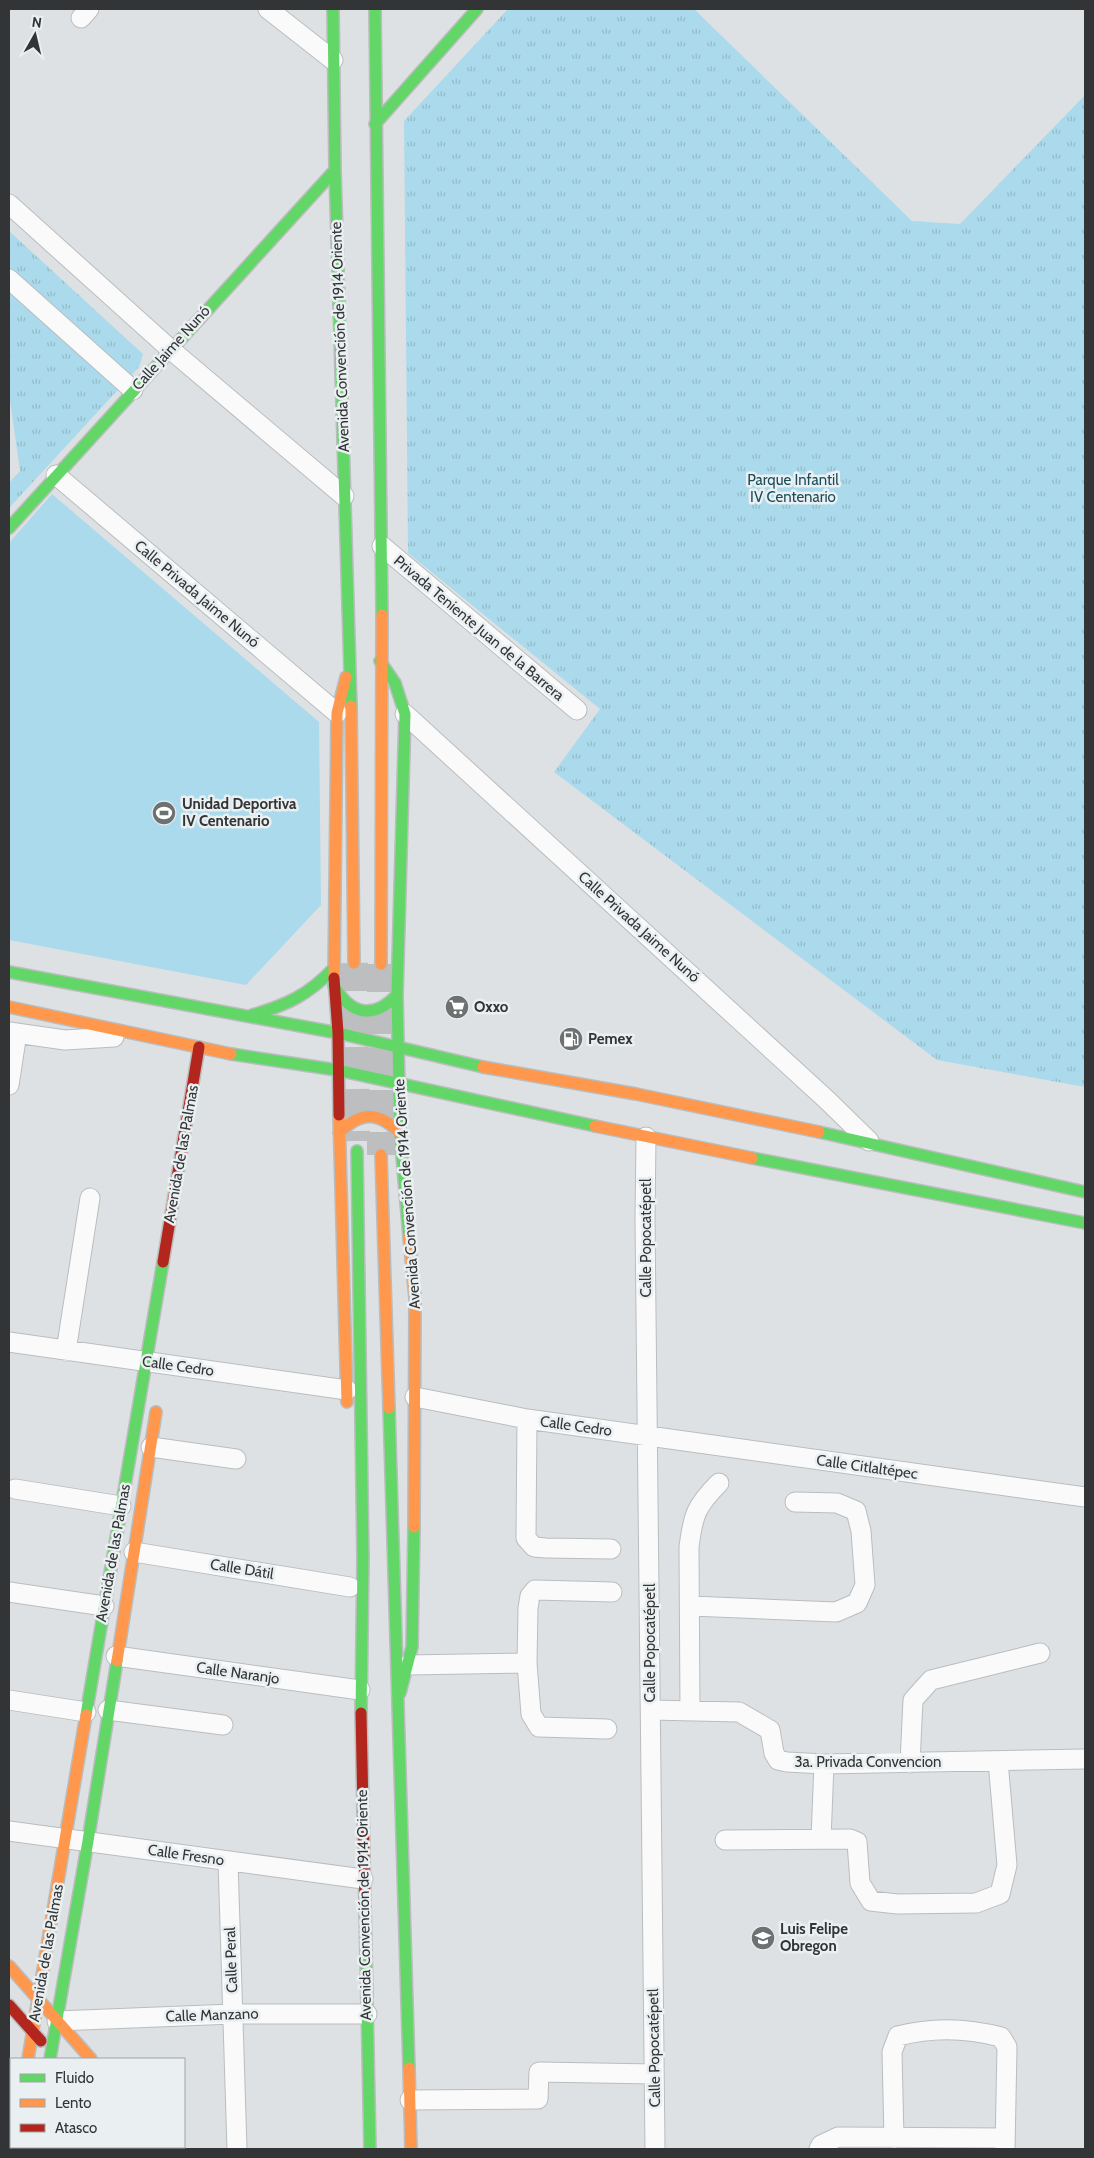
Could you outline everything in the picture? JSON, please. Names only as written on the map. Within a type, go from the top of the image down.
[{"type":"main road","name":"Avenida Convención de 1914 Oriente","points":[[333,9],[335,170],[350,666],[354,963]]},
{"type":"main road","points":[[375,9],[382,546],[380,661],[381,964]]},
{"type":"main road","points":[[375,124],[477,9]]},
{"type":"main road","name":"Calle Jaime Nunó","points":[[9,528],[335,170]]},
{"type":"main road","name":"Avenida Convención de 1914 Oriente","points":[[380,661],[395,684],[405,714],[397,996],[400,1133],[415,1298],[412,1647],[397,1702]]},
{"type":"main road","name":"Avenida Convención de 1914 Oriente","points":[[348,1410],[337,1070],[338,1033],[333,969],[337,714],[341,693],[350,666]]},
{"type":"main road","points":[[250,1016],[293,1002],[314,989],[333,969]]},
{"type":"main road","points":[[9,972],[158,998],[338,1033],[489,1068],[636,1094],[870,1142],[1085,1192]]},
{"type":"main road","points":[[131,982],[158,998]]},
{"type":"main road","points":[[334,986],[340,998],[350,1007],[362,1012],[376,1011],[388,1006],[397,996]]},
{"type":"main road","points":[[9,1007],[198,1047],[215,1056],[337,1070],[646,1137],[1085,1223]]},
{"type":"main road","name":"Avenida de las Palmas","points":[[28,2058],[121,1506],[160,1364],[198,1047]]},
{"type":"main road","points":[[339,1133],[348,1122],[362,1116],[377,1116],[390,1122],[400,1133]]},
{"type":"main road","name":"Avenida Convención de 1914 Oriente","points":[[357,1152],[363,1558],[360,1690],[370,2149]]},
{"type":"main road","name":"Avenida Convención de 1914 Oriente","points":[[381,1155],[411,2149]]},
{"type":"main road","name":"Avenida de las Palmas","points":[[54,2056],[57,2021],[88,1842],[116,1656],[158,1401]]},
{"type":"main road","name":"Avenida Convención de 1914 Oriente","points":[[350,1582],[360,1661]]},
{"type":"main road","points":[[9,1966],[89,2058]]},
{"type":"main road","points":[[9,2005],[54,2056]]},
{"type":"street","points":[[268,9],[333,60]]},
{"type":"street","points":[[9,204],[170,349],[344,496]]},
{"type":"street","points":[[9,279],[133,390]]},
{"type":"street","name":"Calle Privada Jaime Nunó","points":[[56,475],[337,714]]},
{"type":"street","name":"Privada Teniente Juan de la Barrera","points":[[382,546],[577,710]]},
{"type":"street","name":"Calle Privada Jaime Nunó","points":[[405,714],[812,1086],[870,1142]]},
{"type":"street","points":[[9,1085],[13,1033],[65,1040],[139,1035]]},
{"type":"street","name":"Calle Popocatépetl","points":[[646,1137],[645,1220],[655,2149]]},
{"type":"street","points":[[66,1351],[90,1198]]},
{"type":"street","name":"Calle Cedro","points":[[9,1342],[347,1390]]},
{"type":"street","name":"Calle Cedro","points":[[415,1397],[528,1419],[648,1437]]},
{"type":"street","points":[[528,1419],[526,1538],[534,1546],[546,1548],[611,1549]]},
{"type":"street","name":"Calle Citlaltépec","points":[[648,1437],[1085,1497]]},
{"type":"street","points":[[151,1447],[236,1459]]},
{"type":"street","points":[[690,1711],[691,1606],[689,1547],[692,1520],[702,1499],[719,1483]]},
{"type":"street","points":[[15,1489],[121,1506]]},
{"type":"street","points":[[691,1606],[836,1612],[857,1603],[865,1585],[861,1532],[856,1510],[837,1503],[795,1502]]},
{"type":"street","name":"Calle Dátil","points":[[134,1552],[350,1582]]},
{"type":"street","points":[[607,1729],[539,1727],[531,1714],[527,1663],[528,1608],[530,1596],[535,1590],[612,1592]]},
{"type":"street","points":[[9,1592],[104,1606]]},
{"type":"street","points":[[910,1763],[913,1700],[931,1680],[1040,1653]]},
{"type":"street","name":"Calle Naranjo","points":[[116,1656],[360,1690]]},
{"type":"street","points":[[408,1665],[527,1663]]},
{"type":"street","points":[[9,1700],[86,1712]]},
{"type":"street","points":[[108,1710],[223,1725]]},
{"type":"street","name":"3a. Privada Convencion","points":[[651,1710],[739,1712],[770,1730],[774,1753],[778,1760],[787,1762],[824,1764],[1085,1759]]},
{"type":"street","points":[[725,1840],[850,1839],[858,1842],[860,1883],[871,1901],[897,1904],[976,1902],[1000,1894],[1007,1865],[998,1762]]},
{"type":"street","points":[[821,1839],[824,1764]]},
{"type":"street","name":"Calle Fresno","points":[[9,1831],[363,1879]]},
{"type":"street","name":"Calle Peral","points":[[228,1862],[237,2149]]},
{"type":"street","name":"Calle Manzano","points":[[57,2021],[233,2014],[366,2014]]},
{"type":"street","points":[[820,2149],[821,2145],[838,2137],[1005,2143],[1008,2047],[1001,2037],[979,2031],[922,2030],[898,2036],[892,2052],[894,2138]]},
{"type":"street","points":[[410,2100],[538,2099],[538,2072],[654,2074]]},
{"type":"green space","name":"Parque Infantil IV Centenario","points":[[508,9],[694,9],[912,221],[960,224],[1085,95],[1085,1087],[937,1060],[554,772],[600,709],[408,553],[404,121]]},
{"type":"green space","points":[[9,231],[143,354],[139,367],[9,508],[9,483],[20,471],[9,393]]},
{"type":"green space","name":"Unidad Deportiva IV Centenario","points":[[52,494],[319,722],[321,905],[246,985],[9,940],[9,543]]},
{"type":"tunnel","points":[[354,963],[356,1141]]},
{"type":"tunnel","points":[[381,964],[381,1155]]},
{"type":"traffic: fast","points":[[333,9],[335,170],[351,706]]},
{"type":"traffic: fast","points":[[375,9],[382,615]]},
{"type":"traffic: fast","points":[[375,124],[477,9]]},
{"type":"traffic: fast","points":[[9,528],[335,170]]},
{"type":"traffic: fast","points":[[380,661],[395,683],[405,714],[397,995],[400,1133],[409,1237]]},
{"type":"traffic: fast","points":[[252,1015],[296,998],[315,986],[333,969]]},
{"type":"traffic: fast","points":[[9,972],[338,1033],[483,1067]]},
{"type":"traffic: fast","points":[[334,986],[348,1003],[363,1011],[379,1008],[397,995]]},
{"type":"traffic: fast","points":[[231,1054],[337,1070],[595,1126]]},
{"type":"traffic: fast","points":[[819,1132],[1085,1192]]},
{"type":"traffic: fast","points":[[357,1151],[363,1558],[361,1713]]},
{"type":"traffic: fast","points":[[752,1158],[1085,1223]]},
{"type":"traffic: fast","points":[[86,1715],[163,1262]]},
{"type":"traffic: fast","points":[[389,1408],[409,2068]]},
{"type":"traffic: fast","points":[[400,1693],[412,1647],[414,1527]]},
{"type":"traffic: fast","points":[[50,2058],[117,1661]]},
{"type":"traffic: fast","points":[[365,1906],[370,2149]]},
{"type":"traffic: slow","points":[[381,964],[382,615]]},
{"type":"traffic: slow","points":[[334,978],[337,713],[346,677]]},
{"type":"traffic: slow","points":[[351,706],[354,963]]},
{"type":"traffic: slow","points":[[9,1007],[231,1054]]},
{"type":"traffic: slow","points":[[483,1067],[636,1094],[819,1132]]},
{"type":"traffic: slow","points":[[339,1115],[347,1402]]},
{"type":"traffic: slow","points":[[339,1133],[355,1121],[370,1116],[384,1121],[400,1133]]},
{"type":"traffic: slow","points":[[595,1126],[752,1158]]},
{"type":"traffic: slow","points":[[381,1155],[389,1408]]},
{"type":"traffic: slow","points":[[409,1237],[415,1298],[414,1527]]},
{"type":"traffic: slow","points":[[117,1661],[156,1412]]},
{"type":"traffic: slow","points":[[28,2058],[86,1715]]},
{"type":"traffic: slow","points":[[9,1966],[90,2058]]},
{"type":"traffic: slow","points":[[409,2068],[411,2149]]},
{"type":"traffic: jam","points":[[334,978],[338,1033],[339,1115]]},
{"type":"traffic: jam","points":[[163,1262],[199,1047]]},
{"type":"traffic: jam","points":[[361,1713],[365,1906]]},
{"type":"traffic: jam","points":[[9,2005],[41,2041]]},
{"type":"place","name":"Unidad Deportiva IV Centenario","points":[[164,813]]},
{"type":"place","name":"Oxxo","points":[[457,1007]]},
{"type":"place","name":"Pemex","points":[[571,1039]]},
{"type":"place","name":"Luis Felipe Obregon","points":[[763,1938]]}]
